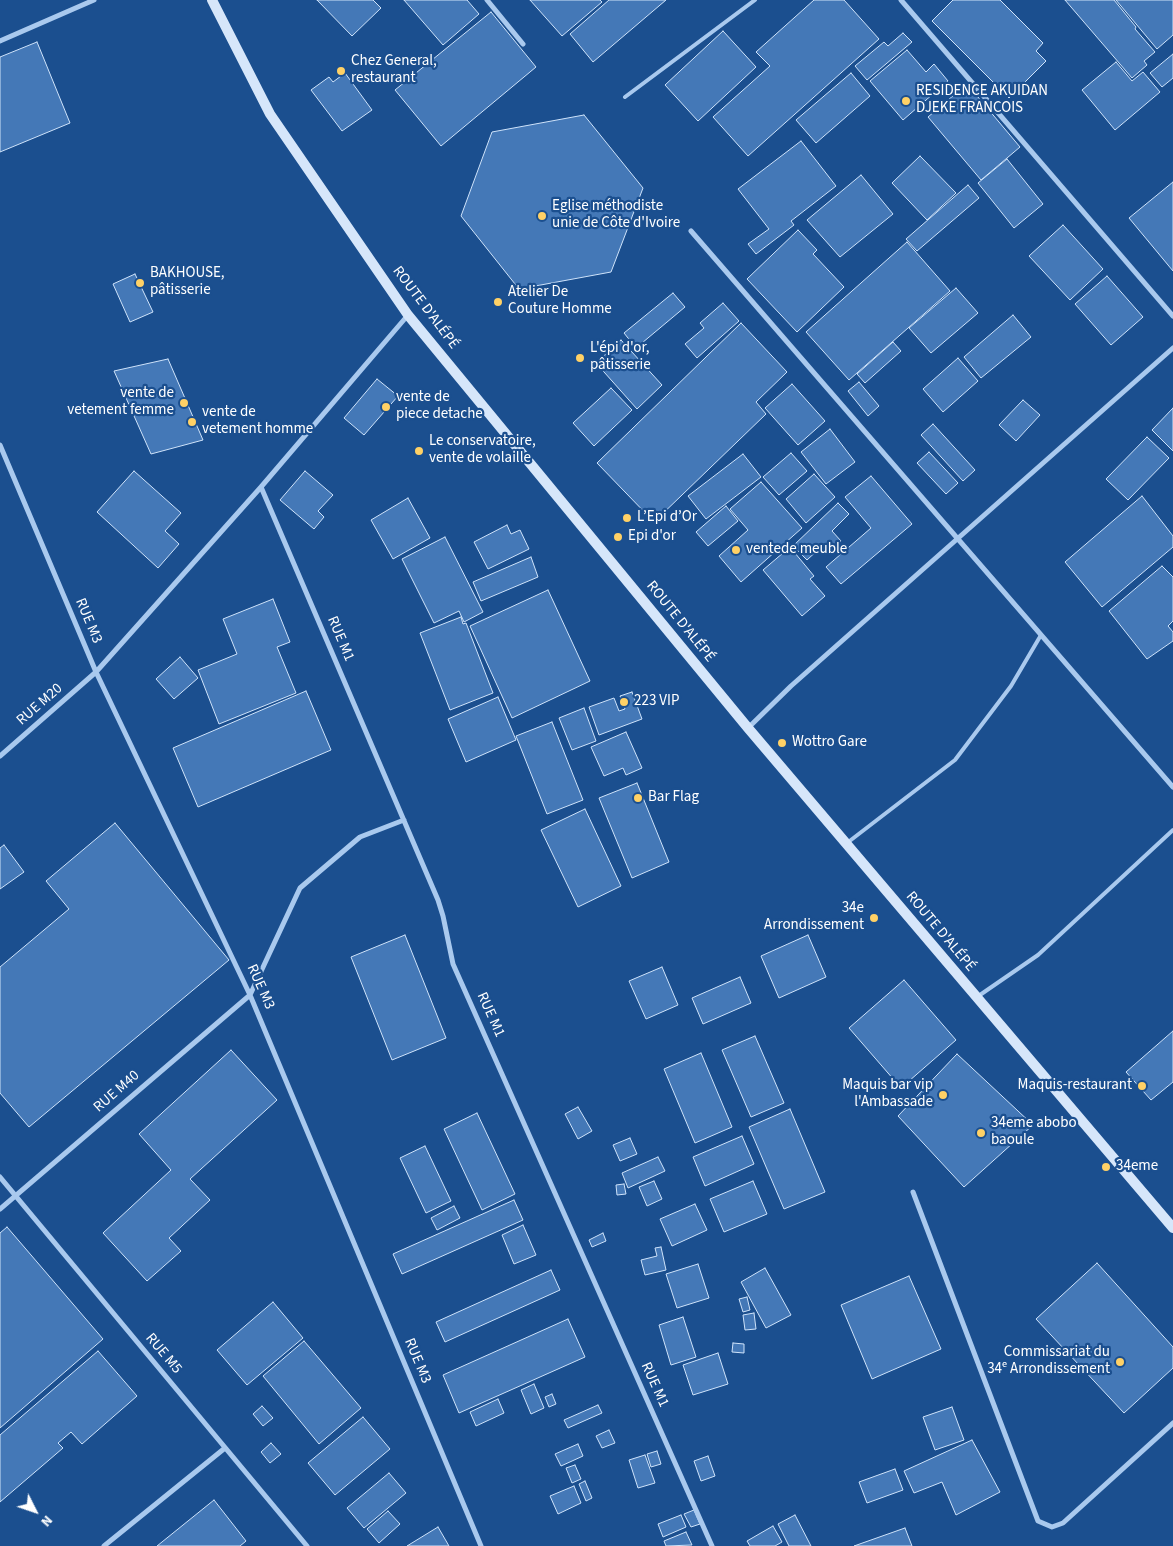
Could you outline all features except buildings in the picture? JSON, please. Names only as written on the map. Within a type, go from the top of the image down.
[{"type":"main road","name":"ROUTE D'ALÉPÉ","points":[[212,0],[270,114],[408,315],[748,728],[1173,1228]]},
{"type":"street","points":[[0,41],[94,0]]},
{"type":"street","points":[[486,0],[523,44]]},
{"type":"street","points":[[902,0],[1173,316]]},
{"type":"street","points":[[691,231],[1173,787]]},
{"type":"street","name":"RUE M20","points":[[0,756],[96,672],[260,487],[408,315]]},
{"type":"street","points":[[748,728],[791,686],[1173,348]]},
{"type":"street","name":"RUE M3","points":[[0,445],[96,672],[250,995],[482,1546]]},
{"type":"street","name":"RUE M1","points":[[260,487],[438,900],[444,916],[453,964],[712,1546]]},
{"type":"street","points":[[250,995],[300,888],[360,836],[404,820]]},
{"type":"street","name":"RUE M40","points":[[0,1209],[250,995]]},
{"type":"street","name":"RUE M5","points":[[0,1177],[307,1546]]},
{"type":"street","points":[[913,1192],[1038,1521],[1052,1527],[1064,1523],[1173,1423]]},
{"type":"street","points":[[104,1546],[225,1448]]},
{"type":"lane","points":[[625,97],[756,0]]},
{"type":"lane","points":[[846,843],[955,760],[1011,686],[1041,636]]},
{"type":"lane","points":[[976,997],[1038,955],[1173,830]]},
{"type":"place","name":"Chez General, restaurant","points":[[341,71]]},
{"type":"place","name":"RESIDENCE AKUIDAN DJEKE FRANCOIS","points":[[906,101]]},
{"type":"place","name":"Eglise méthodiste unie de Côte d'Ivoire","points":[[542,216]]},
{"type":"place","name":"BAKHOUSE, pâtisserie","points":[[140,283]]},
{"type":"place","name":"Atelier De Couture Homme","points":[[498,302]]},
{"type":"place","name":"L'épi d'or, pâtisserie","points":[[580,358]]},
{"type":"place","name":"vente de vetement femme","points":[[184,403]]},
{"type":"place","name":"vente de piece detache","points":[[386,407]]},
{"type":"place","name":"vente de vetement homme","points":[[192,422]]},
{"type":"place","name":"Le conservatoire, vente de volaille","points":[[419,451]]},
{"type":"place","name":"L’Epi d’Or","points":[[627,518]]},
{"type":"place","name":"Epi d'or","points":[[618,537]]},
{"type":"place","name":"ventede meuble","points":[[736,550]]},
{"type":"place","name":"223 VIP","points":[[624,702]]},
{"type":"place","name":"Wottro Gare","points":[[782,743]]},
{"type":"place","name":"Bar Flag","points":[[638,798]]},
{"type":"place","name":"34e Arrondissement","points":[[874,918]]},
{"type":"place","name":"Maquis-restaurant","points":[[1142,1086]]},
{"type":"place","name":"Maquis bar vip l'Ambassade","points":[[943,1095]]},
{"type":"place","name":"34eme abobo baoule","points":[[981,1133]]},
{"type":"place","name":"34eme","points":[[1106,1167]]},
{"type":"place","name":"Commissariat du 34ᵉ Arrondissement","points":[[1120,1362]]}]
